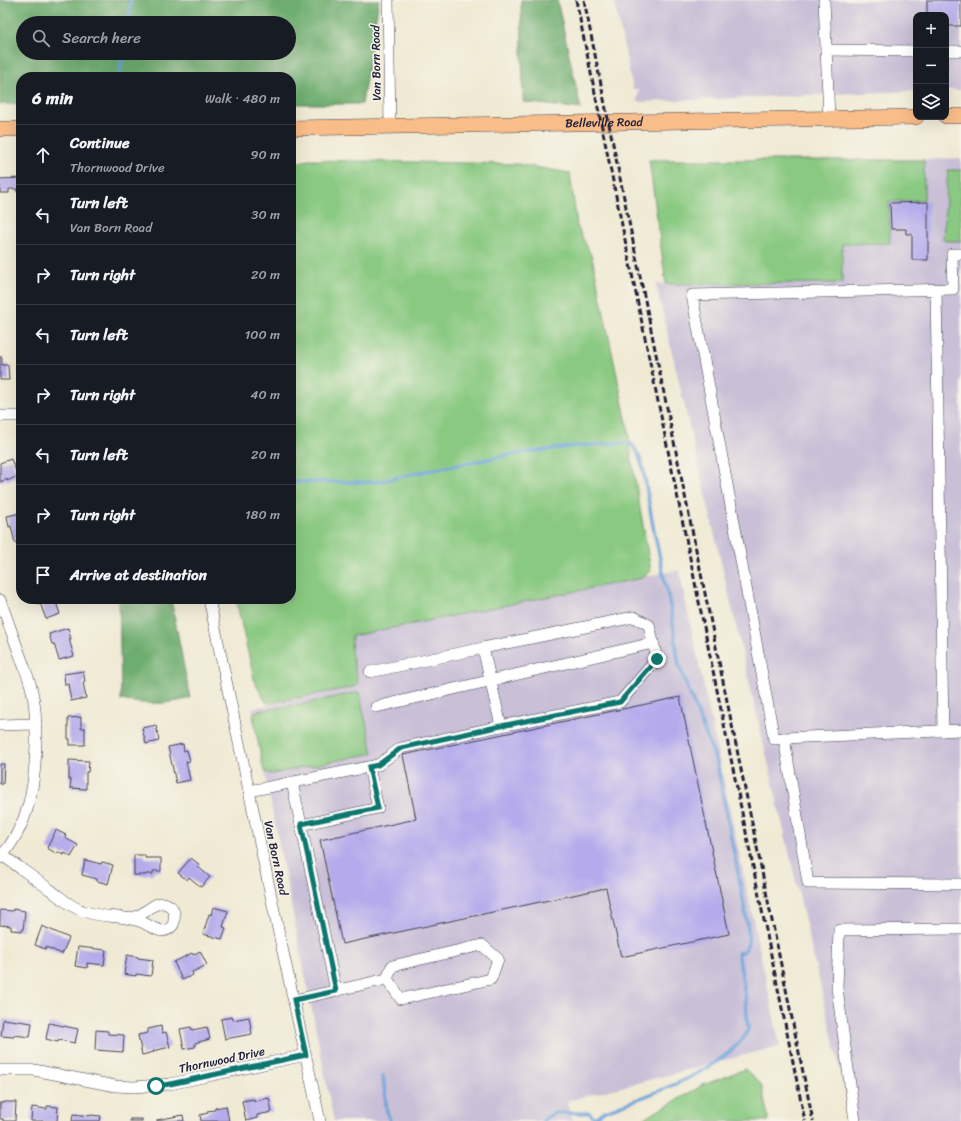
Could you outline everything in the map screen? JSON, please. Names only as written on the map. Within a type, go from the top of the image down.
[{"type":"main road","points":[[949,116],[961,116]]},
{"type":"main road","name":"Belleville Road","points":[[296,128],[913,117]]},
{"type":"main road","points":[[0,129],[16,129]]},
{"type":"street","name":"Van Born Road","points":[[388,0],[390,126]]},
{"type":"street","points":[[824,0],[829,118]]},
{"type":"street","points":[[826,50],[913,51]]},
{"type":"street","points":[[949,51],[961,51]]},
{"type":"street","points":[[961,254],[952,254],[953,289],[692,295],[774,740],[784,738],[961,730]]},
{"type":"street","points":[[936,290],[943,731]]},
{"type":"street","points":[[0,416],[16,416]]},
{"type":"street","points":[[0,600],[30,684],[36,724],[35,770],[30,801],[20,827],[1,857],[76,908],[94,915],[129,919]]},
{"type":"street","name":"Van Born Road","points":[[210,604],[320,1121]]},
{"type":"street","points":[[249,791],[378,765],[401,748],[620,702],[657,659],[649,625],[634,617],[370,672]]},
{"type":"street","points":[[376,707],[653,643]]},
{"type":"street","points":[[483,648],[501,726]]},
{"type":"street","points":[[0,725],[36,724]]},
{"type":"street","points":[[784,738],[808,883],[961,884]]},
{"type":"street","points":[[301,824],[378,808],[369,767]]},
{"type":"street","points":[[292,782],[336,991]]},
{"type":"street","points":[[855,1121],[837,988],[839,930],[961,928]]},
{"type":"street","points":[[482,944],[498,959],[491,979],[401,999],[387,979],[392,966],[482,944]]},
{"type":"street","points":[[294,1000],[387,979]]},
{"type":"street","name":"Thornwood Drive","points":[[0,1070],[34,1070],[116,1086],[156,1086],[306,1055]]},
{"type":"shaded area","points":[[614,0],[961,0],[961,90],[949,90],[949,12],[913,12],[913,91],[637,102],[639,89],[633,89]]},
{"type":"shaded area","points":[[961,158],[961,1121],[852,1121],[656,284],[842,283],[842,244],[890,243],[889,201],[924,200],[924,160]]},
{"type":"shaded area","points":[[679,570],[780,1046],[567,1101],[572,1121],[334,1121],[252,708],[354,687],[342,634]]},
{"type":"green space","points":[[0,0],[379,0],[362,104],[296,104],[296,72],[16,72],[16,104],[0,104]]},
{"type":"green space","points":[[521,0],[557,0],[581,109],[523,102]]},
{"type":"green space","points":[[309,160],[517,164],[570,173],[577,226],[592,257],[628,428],[632,462],[651,571],[642,578],[352,636],[351,651],[358,684],[354,687],[270,703],[266,702],[255,683],[237,604],[296,604],[296,162]]},
{"type":"green space","points":[[649,160],[924,160],[924,200],[889,202],[890,243],[842,244],[842,283],[666,284]]},
{"type":"green space","points":[[948,170],[961,170],[961,241],[945,241],[943,239]]},
{"type":"green space","points":[[119,604],[172,604],[190,698],[156,704],[121,700]]},
{"type":"green space","points":[[359,692],[373,753],[272,774],[267,773],[263,768],[253,715],[256,711],[303,704]]},
{"type":"green space","points":[[745,1069],[761,1084],[769,1121],[640,1121],[703,1085]]},
{"type":"building","points":[[927,0],[961,0],[961,26],[949,26],[949,12],[927,12]]},
{"type":"building","points":[[16,178],[16,189],[9,189],[9,193],[0,193],[0,179]]},
{"type":"building","points":[[928,202],[928,260],[912,260],[912,234],[906,234],[906,229],[891,229],[890,203]]},
{"type":"building","points":[[0,357],[2,357],[2,365],[8,365],[9,380],[0,380]]},
{"type":"building","points":[[11,459],[16,471],[16,477],[0,482],[0,463]]},
{"type":"building","points":[[16,514],[15,543],[11,526],[9,527],[7,516]]},
{"type":"building","points":[[40,604],[57,604],[60,614],[46,619]]},
{"type":"building","points":[[68,628],[71,639],[69,639],[74,656],[59,660],[49,634]]},
{"type":"building","points":[[83,671],[85,681],[83,682],[86,698],[71,701],[68,684],[65,685],[64,674]]},
{"type":"building","points":[[680,697],[729,934],[621,957],[606,888],[342,944],[320,840],[416,819],[403,755]]},
{"type":"building","points":[[81,717],[81,728],[85,728],[85,745],[70,745],[70,739],[68,739],[68,718]]},
{"type":"building","points":[[156,725],[159,741],[146,744],[142,728]]},
{"type":"building","points":[[183,744],[184,751],[187,750],[190,761],[186,762],[190,780],[176,783],[168,747]]},
{"type":"building","points":[[69,760],[89,761],[88,772],[86,772],[86,789],[70,788],[71,780],[69,780]]},
{"type":"building","points":[[0,764],[4,764],[3,784],[0,784]]},
{"type":"building","points":[[56,830],[66,835],[65,838],[78,845],[71,857],[65,853],[64,855],[58,852],[57,854],[47,848]]},
{"type":"building","points":[[134,855],[145,855],[145,858],[161,858],[161,871],[153,871],[153,874],[134,875]]},
{"type":"building","points":[[191,858],[200,865],[198,867],[210,877],[201,887],[189,877],[187,880],[178,873]]},
{"type":"building","points":[[85,860],[113,865],[108,884],[82,875]]},
{"type":"building","points":[[213,907],[228,911],[223,927],[226,928],[222,939],[203,934],[209,914],[211,915]]},
{"type":"building","points":[[13,909],[25,911],[23,931],[11,930],[11,926],[0,925],[0,910],[13,911]]},
{"type":"building","points":[[42,926],[69,938],[62,954],[46,947],[45,949],[35,945]]},
{"type":"building","points":[[78,947],[106,950],[104,965],[87,963],[87,968],[75,966]]},
{"type":"building","points":[[200,951],[207,965],[192,972],[193,975],[182,980],[174,962],[192,953],[193,955]]},
{"type":"building","points":[[127,955],[153,960],[151,976],[124,974]]},
{"type":"building","points":[[232,1017],[233,1020],[249,1017],[252,1034],[225,1039],[221,1019]]},
{"type":"building","points":[[3,1019],[32,1023],[30,1037],[14,1035],[14,1037],[1,1036]]},
{"type":"building","points":[[49,1023],[78,1029],[75,1043],[59,1040],[58,1042],[46,1039]]},
{"type":"building","points":[[161,1026],[162,1033],[166,1032],[170,1047],[142,1055],[138,1035],[148,1033],[148,1029]]},
{"type":"building","points":[[191,1027],[192,1030],[207,1027],[210,1039],[195,1043],[195,1047],[184,1049],[180,1029]]},
{"type":"building","points":[[96,1030],[108,1031],[108,1034],[124,1035],[123,1052],[95,1050]]},
{"type":"building","points":[[269,1098],[272,1112],[257,1115],[257,1118],[246,1121],[242,1101],[254,1099],[254,1101]]},
{"type":"building","points":[[16,1102],[15,1121],[3,1121],[3,1119],[0,1119],[0,1103]]},
{"type":"building","points":[[47,1106],[58,1107],[57,1121],[31,1121],[32,1107],[47,1109]]},
{"type":"building","points":[[226,1106],[229,1121],[201,1121],[200,1115],[208,1113],[207,1111],[215,1110],[215,1108]]},
{"type":"building","points":[[73,1114],[101,1116],[100,1121],[72,1121]]},
{"type":"building","points":[[183,1115],[184,1121],[157,1121],[157,1120]]},
{"type":"building","points":[[130,1119],[142,1119],[142,1121],[130,1121]]},
{"type":"waterway","points":[[129,16],[131,0]]},
{"type":"waterway","points":[[120,72],[122,60]]},
{"type":"waterway","points":[[296,482],[377,482],[509,455],[576,446],[630,443],[639,456],[643,468],[653,526],[671,610],[679,666],[717,763],[745,910],[749,937],[747,947],[744,951],[738,953],[745,992],[748,1029],[738,1044],[725,1056],[709,1067],[675,1084],[603,1112],[595,1118],[594,1121]]},
{"type":"waterway","points":[[383,1076],[387,1112],[390,1121]]},
{"type":"waterway","points":[[543,1121],[555,1113],[589,1113],[595,1118]]},
{"type":"railway","points":[[576,0],[805,1121]]},
{"type":"railway","points":[[584,0],[813,1121]]},
{"type":"route","points":[[156,1086],[306,1055],[294,1000],[336,991],[301,824],[378,808],[369,767],[378,765],[401,748],[620,702],[657,659]]}]
